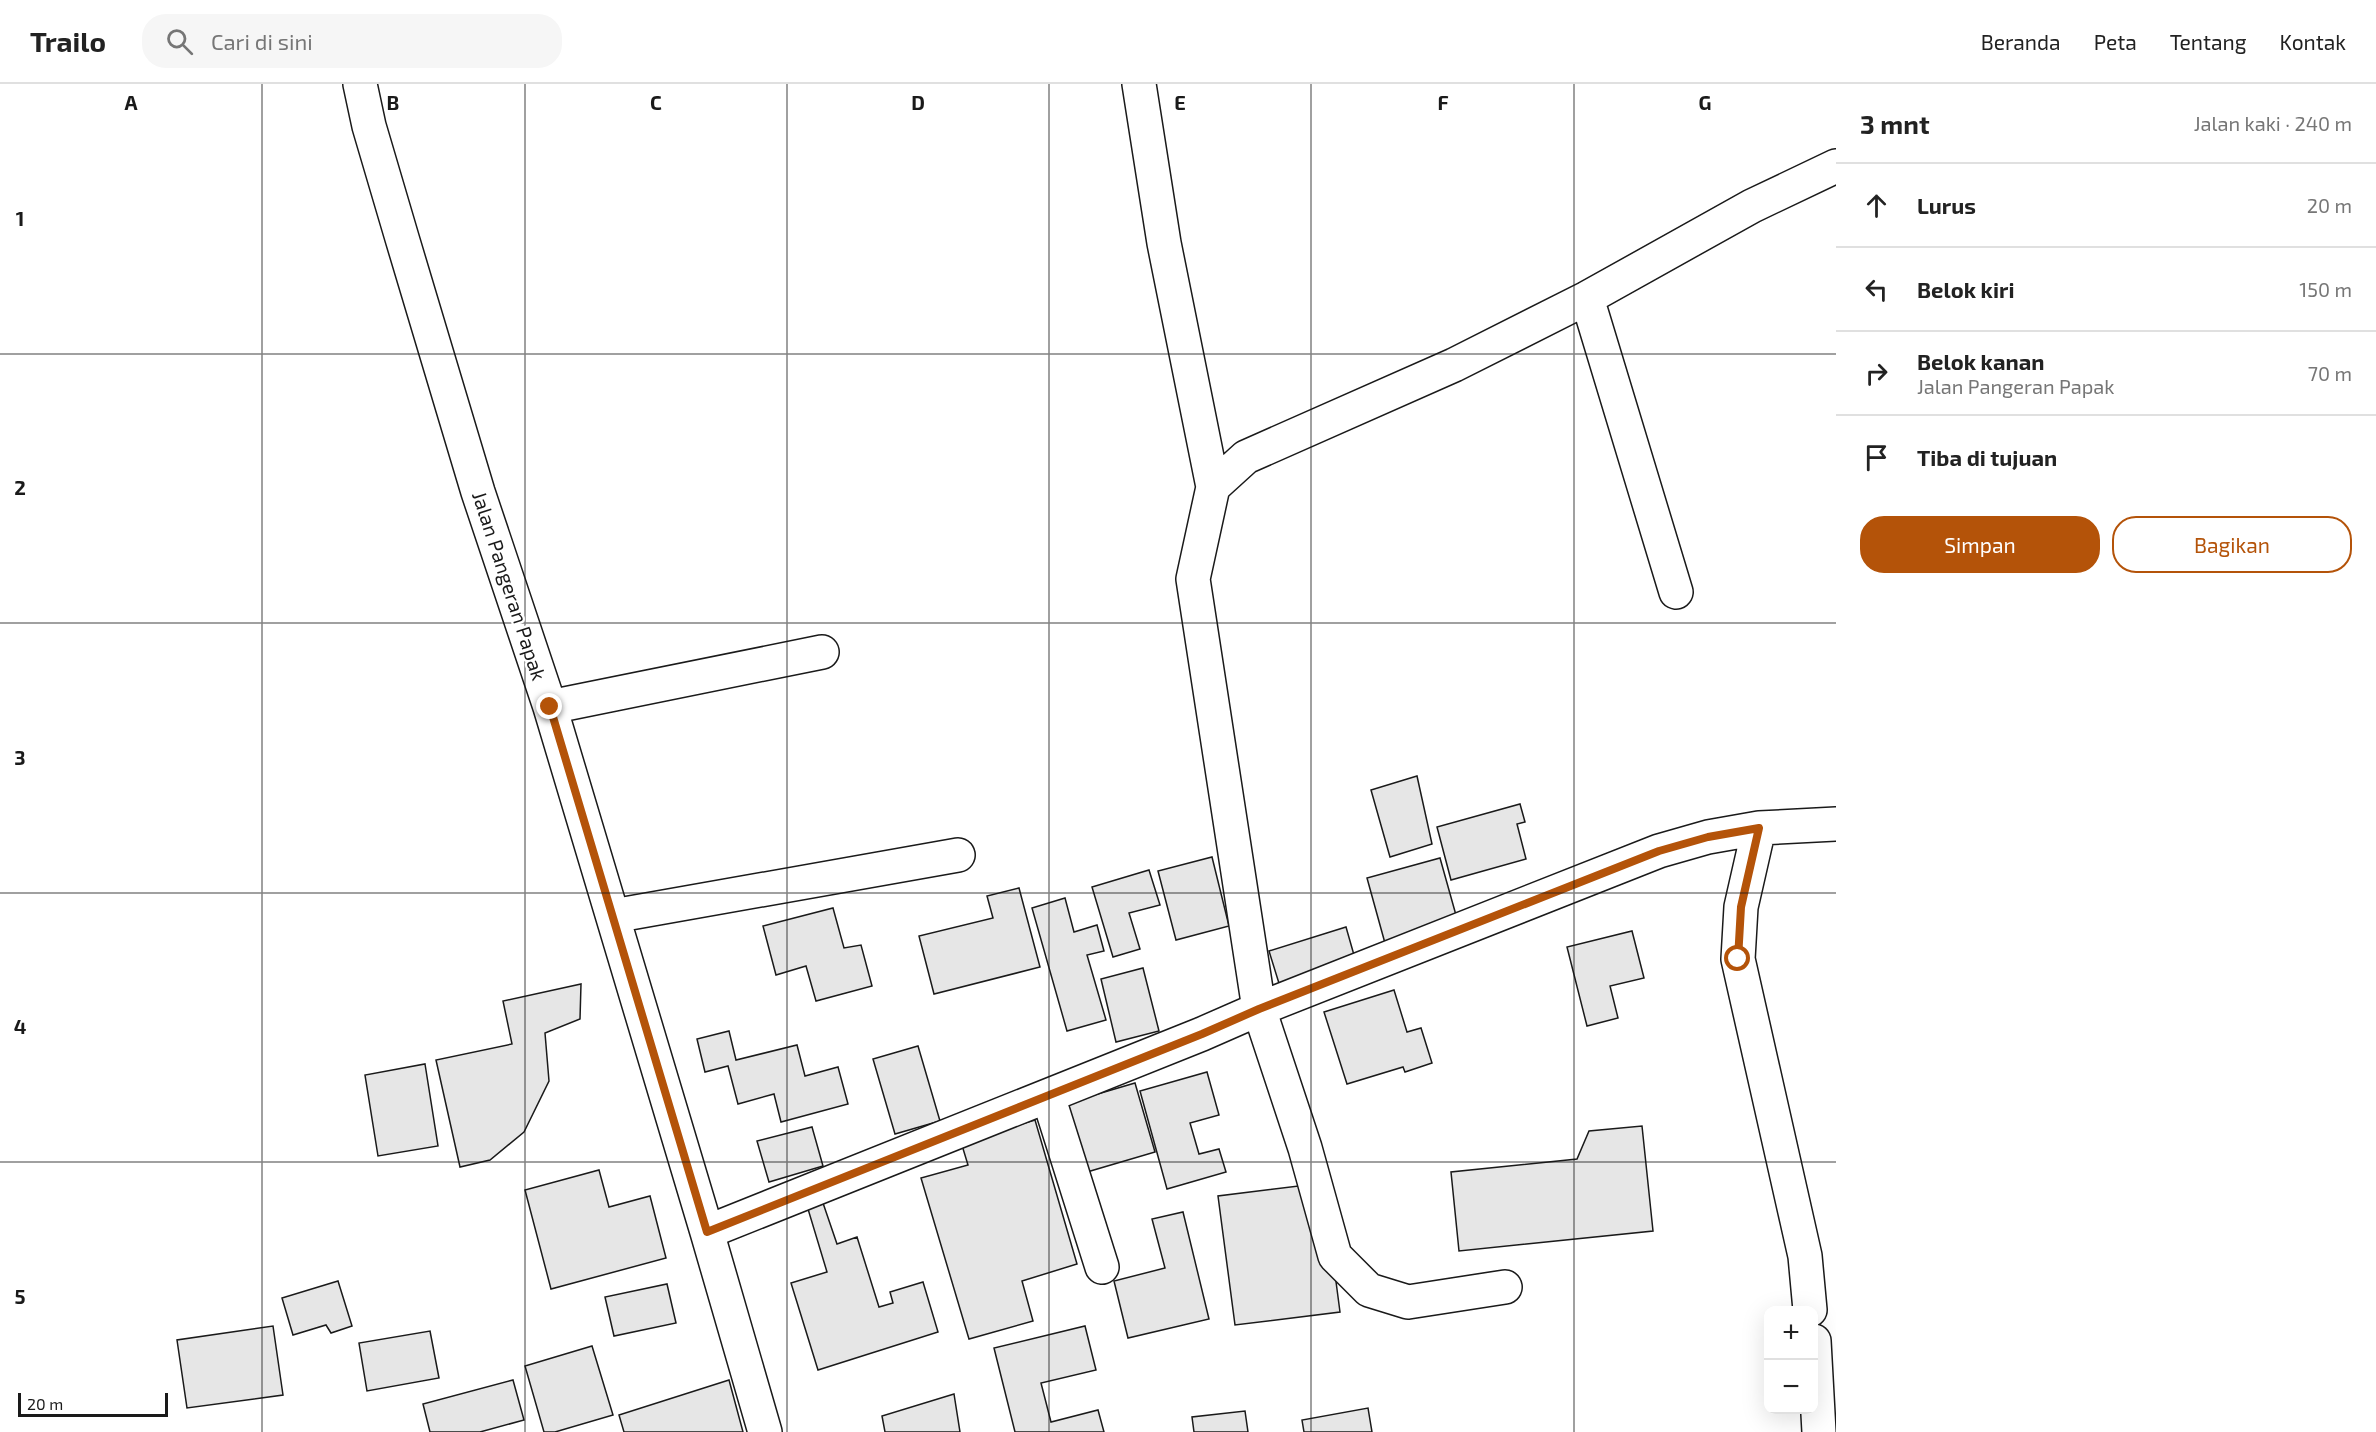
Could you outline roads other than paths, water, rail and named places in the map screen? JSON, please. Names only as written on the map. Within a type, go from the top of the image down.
[{"type":"street","name":"Jalan Pangeran Papak","points":[[360,84],[369,126],[478,492],[550,707],[765,1432]]},
{"type":"street","points":[[1139,84],[1164,243],[1214,488],[1193,579],[1259,1009],[1305,1148],[1335,1256],[1369,1290],[1408,1302],[1505,1287]]},
{"type":"street","points":[[1214,488],[1246,457],[1454,365],[1587,298],[1752,206],[1836,166]]},
{"type":"street","points":[[1587,298],[1676,592]]},
{"type":"street","points":[[550,707],[822,652]]},
{"type":"street","points":[[707,1232],[1259,1009],[1659,851],[1708,837],[1759,828],[1836,825]]},
{"type":"street","points":[[1759,828],[1741,907],[1738,959],[1805,1256],[1810,1306]]},
{"type":"street","points":[[613,916],[958,855]]},
{"type":"street","points":[[1048,1096],[1102,1267]]},
{"type":"street","points":[[1815,1360],[1819,1432]]}]
